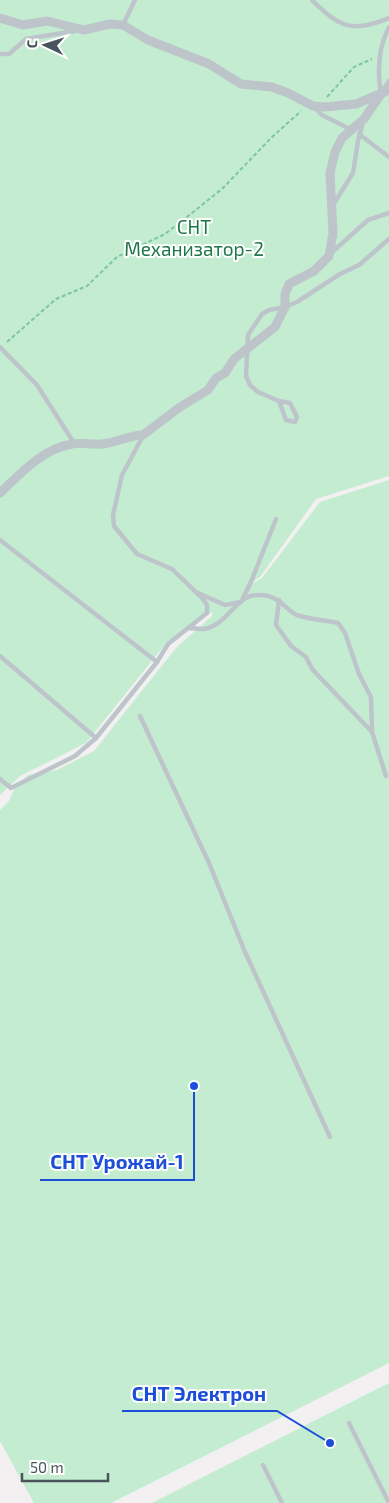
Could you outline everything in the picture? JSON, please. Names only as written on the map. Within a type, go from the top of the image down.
[{"type":"street","points":[[0,18],[23,26],[47,21],[68,24],[84,30],[110,24],[123,25],[148,40],[209,64],[241,84],[272,88],[288,93],[313,106],[325,108],[356,104],[385,92]]},
{"type":"street","points":[[1,491],[38,458],[74,443],[102,444],[136,435],[143,435],[180,407],[208,390],[216,378],[224,373],[234,359],[246,349],[254,346],[275,327],[285,307],[285,294],[289,284],[314,271],[329,256],[333,233],[330,173],[335,152],[342,138],[356,132],[385,92]]},
{"type":"lane","points":[[123,25],[135,0]]},
{"type":"lane","points":[[312,0],[328,17],[354,28],[389,18]]},
{"type":"lane","points":[[385,92],[378,77],[380,43],[389,27]]},
{"type":"lane","points":[[0,54],[9,54],[26,39],[84,30]]},
{"type":"lane","points":[[385,92],[389,80]]},
{"type":"lane","points":[[313,106],[322,115],[356,132],[389,158]]},
{"type":"lane","points":[[331,208],[353,173],[356,132]]},
{"type":"lane","points":[[329,256],[368,220],[389,212]]},
{"type":"lane","points":[[279,401],[286,420],[295,422],[297,417],[290,403],[279,401],[250,385],[246,376],[248,335],[262,314],[269,310],[285,307],[340,274],[359,265],[389,239]]},
{"type":"lane","points":[[0,348],[37,385],[74,443]]},
{"type":"lane","points":[[0,780],[11,788],[75,756],[96,738],[157,662],[168,644],[207,613],[207,605],[172,569],[136,554],[114,526],[113,516],[122,476],[143,435]]},
{"type":"lane","points":[[188,628],[205,629],[226,618],[240,602],[251,582],[276,519]]},
{"type":"lane","points":[[0,540],[157,662]]},
{"type":"lane","points":[[194,591],[225,604],[240,602],[255,594],[270,596],[279,600],[298,616],[338,623],[345,633],[359,674],[371,697],[372,732],[386,776]]},
{"type":"lane","points":[[279,600],[276,625],[291,646],[306,657],[312,669],[372,732]]},
{"type":"lane","points":[[0,656],[96,738]]},
{"type":"lane","points":[[140,716],[209,863],[245,952],[330,1137]]},
{"type":"lane","points":[[349,1423],[389,1503]]},
{"type":"lane","points":[[264,1465],[282,1503]]},
{"type":"path","points":[[0,348],[56,299],[87,286],[117,257],[166,234],[223,188],[271,138],[301,112],[325,98],[354,67],[380,56]]},
{"type":"green space","name":"СНТ Механизатор-2","points":[[0,0],[389,0],[389,476],[316,499],[260,577],[246,587],[262,578],[320,502],[389,480],[389,1363],[111,1503],[34,1503],[0,1441],[0,810],[9,801],[14,790],[28,775],[57,770],[94,751],[176,648],[212,616],[212,612],[167,642],[86,743],[20,776],[0,795]]},
{"type":"green space","points":[[389,1383],[389,1503],[152,1503]]},
{"type":"place","name":"СНТ Урожай-1","points":[[194,1086]]},
{"type":"place","name":"СНТ Электрон","points":[[330,1443]]}]
